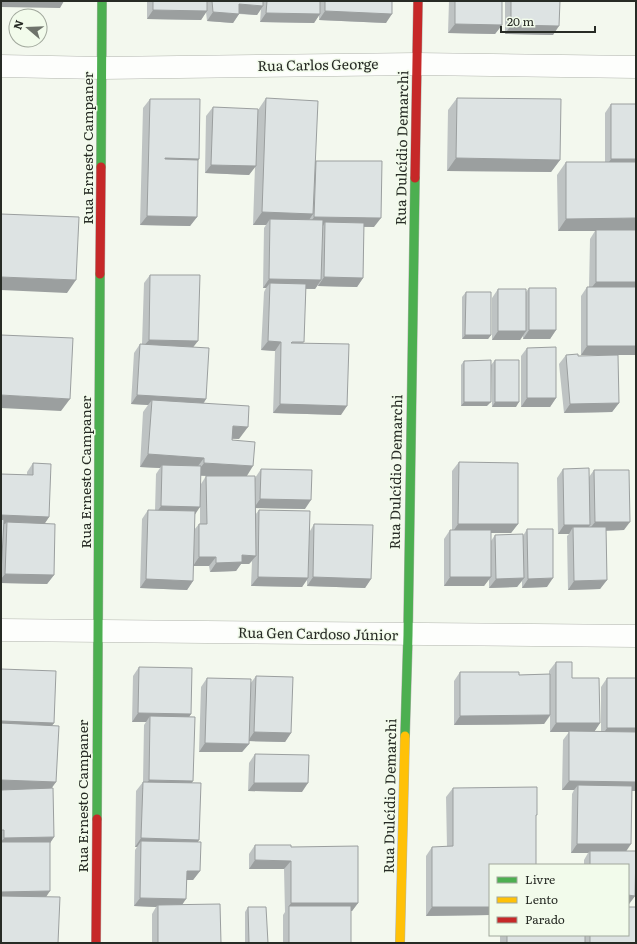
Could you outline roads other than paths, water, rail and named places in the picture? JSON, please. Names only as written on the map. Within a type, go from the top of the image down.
[{"type":"street","name":"Rua Ernesto Campaner","points":[[96,943],[102,1]]},
{"type":"street","name":"Rua Dulcídio Demarchi","points":[[400,943],[408,635],[418,1]]},
{"type":"street","name":"Rua Carlos George","points":[[1,66],[102,68],[417,64],[636,67]]},
{"type":"street","name":"Rua Gen Cardoso Júnior","points":[[1,630],[636,636]]}]
